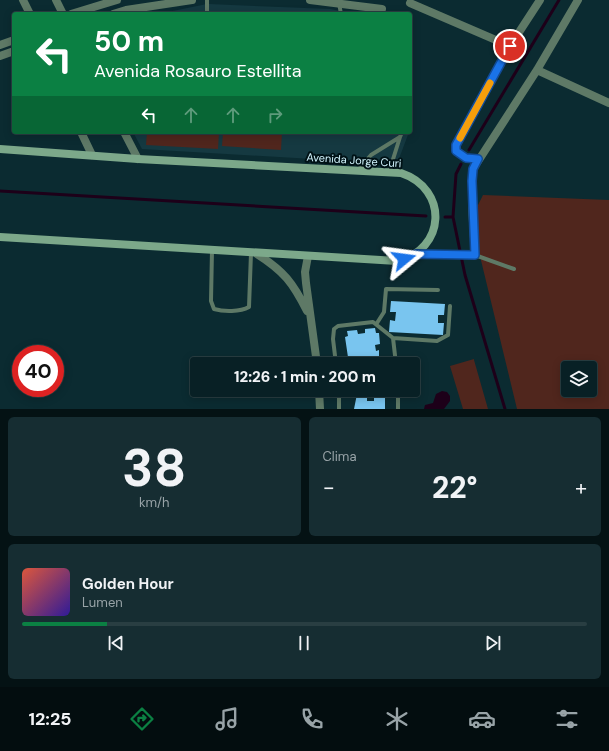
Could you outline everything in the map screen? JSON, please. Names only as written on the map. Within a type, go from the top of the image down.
[{"type":"street","points":[[23,0],[29,12]]},
{"type":"street","points":[[56,0],[62,12]]},
{"type":"street","points":[[78,12],[117,0]]},
{"type":"street","points":[[120,12],[192,0]]},
{"type":"street","points":[[310,0],[382,9]]},
{"type":"street","points":[[478,159],[460,155],[456,151],[456,145],[510,46],[540,0]]},
{"type":"street","points":[[471,254],[473,169],[478,159],[537,70],[578,0]]},
{"type":"street","points":[[410,3],[510,46]]},
{"type":"street","points":[[0,45],[12,41]]},
{"type":"street","points":[[0,56],[12,53]]},
{"type":"street","points":[[537,70],[609,104]]},
{"type":"street","points":[[82,134],[92,155]]},
{"type":"street","points":[[125,134],[138,159]]},
{"type":"street","name":"Avenida Jorge Curi","points":[[0,149],[138,159],[358,170],[401,174],[415,180],[423,186],[434,203],[436,220],[434,229],[426,244],[416,254]]},
{"type":"street","points":[[0,237],[396,261],[416,254]]},
{"type":"street","points":[[254,253],[277,267],[291,281],[311,319]]},
{"type":"street","points":[[308,256],[306,283],[316,357]]},
{"type":"street","points":[[319,397],[320,409]]},
{"type":"lane","points":[[206,0],[207,12]]},
{"type":"lane","points":[[339,3],[341,12]]},
{"type":"lane","points":[[358,170],[371,155],[401,134]]},
{"type":"lane","points":[[388,172],[401,134]]},
{"type":"lane","points":[[212,250],[211,301],[214,309],[219,310],[241,310],[249,307],[254,253]]},
{"type":"lane","points":[[416,254],[471,254],[514,268]]},
{"type":"lane","points":[[377,323],[384,312],[386,289],[438,290]]},
{"type":"lane","points":[[393,338],[437,340],[448,335],[450,306]]},
{"type":"lane","points":[[335,357],[333,339],[334,329],[338,326],[373,322],[377,323],[393,338],[395,357]]},
{"type":"lane","points":[[339,397],[339,409]]},
{"type":"lane","points":[[398,397],[398,409]]},
{"type":"shaded area","points":[[207,4],[330,9],[346,12],[168,12]]},
{"type":"shaded area","points":[[134,134],[408,134],[397,164],[142,149]]},
{"type":"shaded area","points":[[147,134],[219,134],[218,149],[146,145]]},
{"type":"shaded area","points":[[223,134],[282,134],[281,150],[222,146]]},
{"type":"shaded area","points":[[483,195],[609,200],[609,409],[517,409],[478,248],[478,205]]},
{"type":"shaded area","points":[[474,359],[488,409],[463,409],[450,366]]},
{"type":"shaded area","points":[[442,391],[447,392],[450,396],[450,401],[444,409],[424,409],[425,405],[433,403],[436,394]]},
{"type":"building","points":[[391,301],[445,304],[444,315],[438,315],[438,323],[444,323],[443,335],[389,332],[390,320],[395,321],[396,312],[390,312]]},
{"type":"building","points":[[375,328],[376,333],[379,333],[380,344],[375,345],[376,351],[379,350],[379,357],[348,357],[345,337],[348,336],[347,331],[357,330],[358,334],[365,333],[365,329]]},
{"type":"building","points":[[356,397],[367,397],[367,401],[374,401],[374,397],[385,397],[385,409],[354,409]]},
{"type":"waterway","points":[[469,150],[559,0]]},
{"type":"waterway","points":[[461,164],[456,174],[453,217],[465,275],[505,409]]},
{"type":"waterway","points":[[0,191],[426,216]]},
{"type":"waterway","points":[[445,217],[453,217]]},
{"type":"slow traffic","points":[[460,138],[490,83]]},
{"type":"route","points":[[404,259],[416,254],[475,255],[472,181],[473,169],[478,159],[466,158],[460,155],[456,151],[456,145],[510,46]]}]
